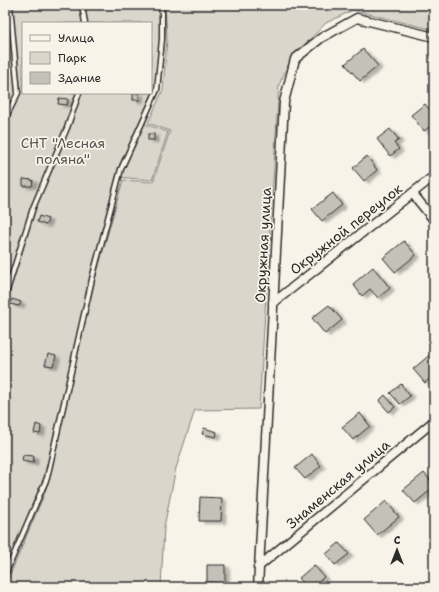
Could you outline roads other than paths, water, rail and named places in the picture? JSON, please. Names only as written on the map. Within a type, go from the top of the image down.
[{"type":"street","name":"Окружная улица","points":[[258,587],[284,102],[295,59],[321,38],[357,18],[434,37]]},
{"type":"street","name":"Окружной переулок","points":[[273,303],[434,176]]},
{"type":"street","points":[[412,194],[434,220]]},
{"type":"street","name":"Знаменская улица","points":[[258,567],[434,421]]},
{"type":"lane","points":[[5,119],[18,93],[10,5]]},
{"type":"lane","points":[[82,5],[85,22]]},
{"type":"lane","points":[[5,575],[47,478],[92,280],[121,169],[157,90],[162,39],[162,13],[160,5]]},
{"type":"lane","points":[[5,297],[33,208],[67,128],[79,94]]},
{"type":"park label","name":"СНТ \"Лесная поляна\"","points":[[63,152]]}]
